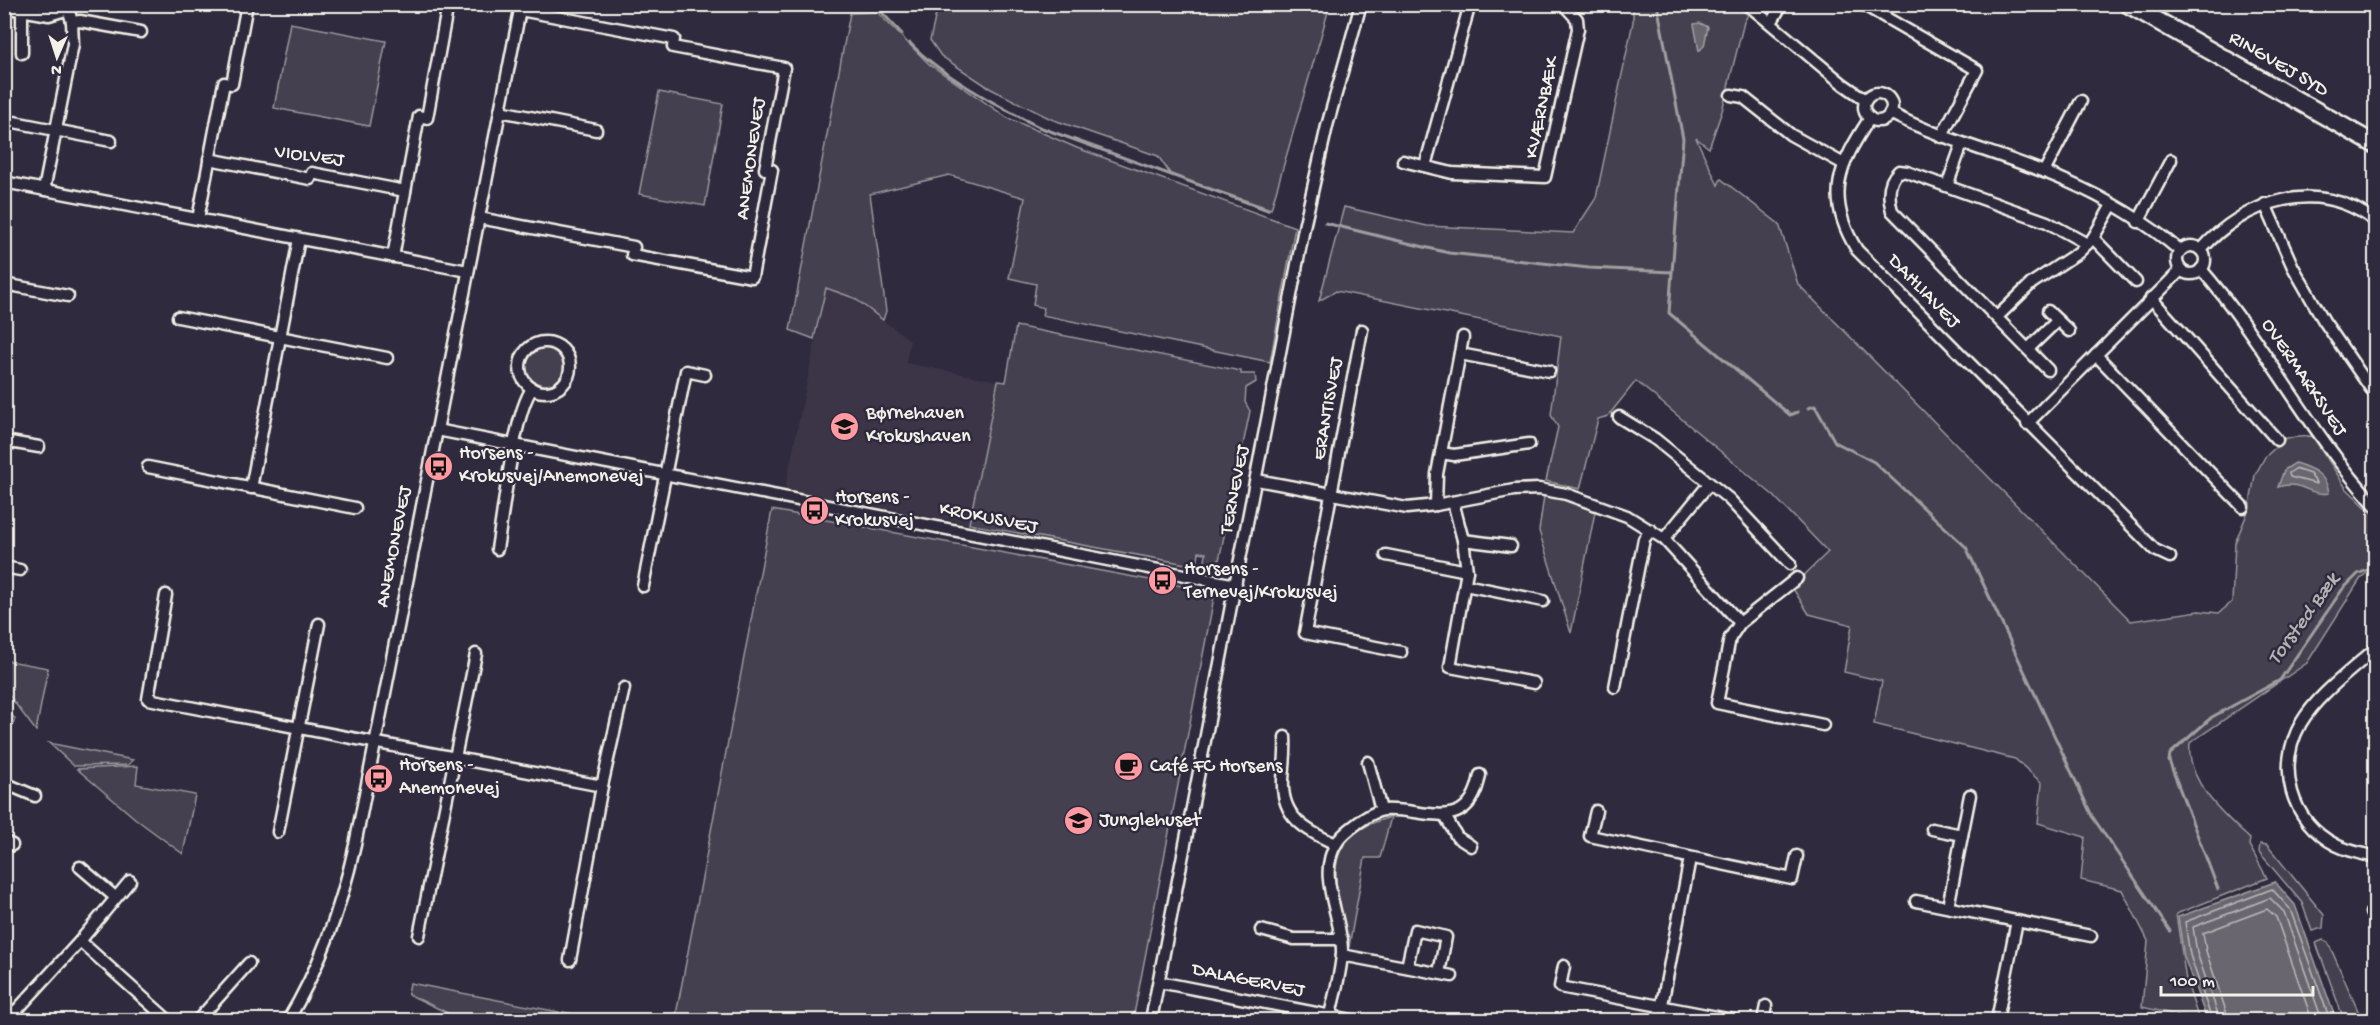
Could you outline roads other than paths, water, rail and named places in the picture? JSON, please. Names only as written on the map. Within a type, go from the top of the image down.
[{"type":"highway","name":"RINGVEJ SYD","points":[[2128,4],[2376,145]]},
{"type":"street","points":[[198,219],[224,83],[232,84],[247,4]]},
{"type":"street","points":[[393,256],[419,116],[427,118],[448,4]]},
{"type":"street","name":"TERNEVEJ","points":[[1151,1020],[1305,223],[1327,126],[1360,4]]},
{"type":"street","points":[[1425,166],[1470,4]]},
{"type":"street","name":"KVÆRNBÆK","points":[[1403,161],[1452,173],[1545,177],[1578,29],[1577,19],[1563,4]]},
{"type":"street","points":[[1747,4],[1843,84],[1866,100]]},
{"type":"street","points":[[1771,23],[1782,4]]},
{"type":"street","points":[[1862,4],[1977,70],[1941,137]]},
{"type":"street","points":[[4,6],[49,15],[68,7],[72,22],[73,44],[44,190]]},
{"type":"street","points":[[22,10],[22,53]]},
{"type":"street","name":"ANEMONEVEJ","points":[[288,1020],[310,983],[338,911],[351,863],[520,10],[674,39],[673,47],[784,68],[765,169],[772,170],[752,277],[633,255],[634,247],[479,218]]},
{"type":"street","points":[[72,22],[80,21],[141,32]]},
{"type":"street","points":[[1873,94],[1886,96],[1891,104],[1890,113],[1883,119],[1870,118],[1864,108],[1866,100],[1873,94]]},
{"type":"street","points":[[1731,95],[1743,97],[1791,135],[1842,163]]},
{"type":"street","points":[[2044,172],[2081,101]]},
{"type":"street","points":[[500,111],[596,130]]},
{"type":"street","points":[[1890,113],[1941,137],[2066,180],[2112,205],[2180,251]]},
{"type":"street","name":"DAHLIAVEJ","points":[[1870,118],[1842,163],[1839,201],[1841,216],[1857,250],[2027,424],[2155,550],[2170,557]]},
{"type":"street","points":[[4,120],[111,141]]},
{"type":"street","points":[[1947,186],[1962,144]]},
{"type":"street","name":"VIOLVEJ","points":[[209,159],[310,179],[312,173],[405,191]]},
{"type":"street","points":[[2138,222],[2171,160]]},
{"type":"street","points":[[2048,370],[1892,211],[1890,184],[1899,171],[2047,222],[2090,241],[2136,282]]},
{"type":"street","points":[[4,182],[468,271]]},
{"type":"street","points":[[2201,250],[2234,220],[2265,204],[2293,197],[2320,198],[2346,204],[2376,222]]},
{"type":"street","points":[[2265,204],[2293,267],[2314,303],[2376,396]]},
{"type":"street","points":[[1997,317],[2032,283],[2065,264],[2090,241],[2112,205]]},
{"type":"street","points":[[251,488],[299,238]]},
{"type":"street","points":[[2190,246],[2201,250],[2205,260],[2201,269],[2191,274],[2181,270],[2177,261],[2180,251],[2190,246]]},
{"type":"street","name":"OVERMARKSVEJ","points":[[2201,269],[2241,318],[2353,481],[2376,506]]},
{"type":"street","points":[[2027,424],[2181,270]]},
{"type":"street","points":[[4,284],[68,296]]},
{"type":"street","points":[[2151,298],[2277,440]]},
{"type":"street","points":[[2048,310],[2069,332]]},
{"type":"street","points":[[178,317],[387,358]]},
{"type":"street","points":[[2028,350],[2057,321]]},
{"type":"street","name":"ERANTISVEJ","points":[[1362,330],[1305,633],[1401,652]]},
{"type":"street","points":[[1436,506],[1434,494],[1463,337]]},
{"type":"street","points":[[548,341],[556,344],[568,355],[570,371],[567,379],[556,390],[548,392],[532,389],[521,376],[520,359],[531,345],[548,341]]},
{"type":"street","points":[[1460,354],[1549,370]]},
{"type":"street","points":[[2096,355],[2243,507]]},
{"type":"street","points":[[643,586],[686,371],[705,375]]},
{"type":"street","points":[[497,549],[515,445],[526,397],[532,389]]},
{"type":"street","points":[[1619,417],[1655,440],[1747,516],[1790,564]]},
{"type":"street","name":"KROKUSVEJ","points":[[437,430],[1236,585]]},
{"type":"street","points":[[4,441],[39,447]]},
{"type":"street","points":[[1441,453],[1454,455],[1529,444]]},
{"type":"street","points":[[148,467],[355,508]]},
{"type":"street","points":[[1257,480],[1407,508],[1436,506],[1514,490],[1539,489],[1591,502],[1627,516],[1664,538],[1740,623]]},
{"type":"street","points":[[1664,538],[1709,484]]},
{"type":"street","points":[[1453,502],[1463,540],[1467,571],[1449,667],[1534,683]]},
{"type":"street","points":[[1616,687],[1644,539],[1651,530]]},
{"type":"street","points":[[1463,540],[1511,546]]},
{"type":"street","points":[[1386,555],[1467,571]]},
{"type":"street","points":[[4,567],[20,570]]},
{"type":"street","points":[[1797,578],[1740,623],[1727,645],[1717,704],[1823,725]]},
{"type":"street","points":[[1465,585],[1543,601]]},
{"type":"street","points":[[166,595],[148,699],[602,786]]},
{"type":"street","points":[[278,832],[319,624]]},
{"type":"street","points":[[2376,648],[2313,707],[2302,723],[2293,740],[2288,783],[2300,814],[2319,834],[2335,845],[2376,857]]},
{"type":"street","points":[[419,936],[476,654]]},
{"type":"street","points":[[570,960],[602,786],[624,688]]},
{"type":"street","points":[[1285,737],[1287,754],[1283,780],[1288,809],[1296,822],[1308,832],[1336,844]]},
{"type":"street","points":[[1368,762],[1381,810]]},
{"type":"street","points":[[1329,1018],[1342,955],[1342,939],[1329,880],[1336,844],[1355,825],[1381,810],[1445,816],[1459,811],[1471,801],[1478,788],[1480,775]]},
{"type":"street","points":[[4,783],[35,796]]},
{"type":"street","points":[[1948,908],[1970,795]]},
{"type":"street","points":[[1596,811],[1590,836],[1690,858],[1792,879],[1797,855]]},
{"type":"street","points":[[1445,816],[1457,837],[1471,846]]},
{"type":"street","points":[[1932,830],[1962,836]]},
{"type":"street","points":[[1659,1020],[1690,858]]},
{"type":"street","points":[[80,867],[115,897]]},
{"type":"street","points":[[17,1010],[80,941],[130,880]]},
{"type":"street","points":[[1916,901],[2091,936]]},
{"type":"street","points":[[1998,1020],[2016,921]]},
{"type":"street","points":[[1260,930],[1294,939],[1342,939]]},
{"type":"street","points":[[1407,967],[1415,930],[1446,937],[1439,973]]},
{"type":"street","points":[[80,941],[168,1020]]},
{"type":"street","points":[[1342,955],[1452,976]]},
{"type":"street","points":[[198,1020],[249,963]]},
{"type":"street","points":[[1564,966],[1560,987],[1733,1020]]},
{"type":"street","name":"DALAGERVEJ","points":[[1159,982],[1329,1018],[1352,1020]]},
{"type":"street","points":[[1763,1020],[1766,1006]]},
{"type":"water","points":[[1700,23],[1708,27],[1704,46],[1699,51],[1694,24]]},
{"type":"water","points":[[2295,463],[2322,476],[2329,493],[2316,493],[2293,485],[2278,487],[2284,470]]},
{"type":"water","points":[[2275,882],[2295,905],[2336,1020],[2207,1020],[2184,957],[2178,917]]},
{"type":"waterway","points":[[874,4],[902,34]]},
{"type":"waterway","points":[[1657,4],[1683,139],[1672,272]]},
{"type":"waterway","points":[[910,43],[937,67],[989,100],[1039,127],[1268,210]]},
{"type":"waterway","points":[[1325,223],[1449,253],[1589,268],[1672,272],[1669,313],[1790,415],[1798,412]]},
{"type":"waterway","points":[[1808,408],[1815,406],[1835,442],[1874,462],[1966,547],[2092,816],[2170,931]]},
{"type":"waterway","name":"Torsted Bæk","points":[[2218,889],[2169,761],[2170,754],[2212,717],[2280,680],[2342,590],[2358,574],[2376,566]]},
{"type":"place","name":"Børnehaven Krokushaven","points":[[845,426]]},
{"type":"place","name":"Horsens - Krokusvej/Anemonevej","points":[[438,466]]},
{"type":"place","name":"Horsens - Krokusvej","points":[[814,510]]},
{"type":"place","name":"Horsens - Ternevej/Krokusvej","points":[[1163,581]]},
{"type":"place","name":"Café FC Horsens","points":[[1129,767]]},
{"type":"place","name":"Horsens - Anemonevej","points":[[378,778]]},
{"type":"place","name":"Junglehuset","points":[[1078,821]]}]
